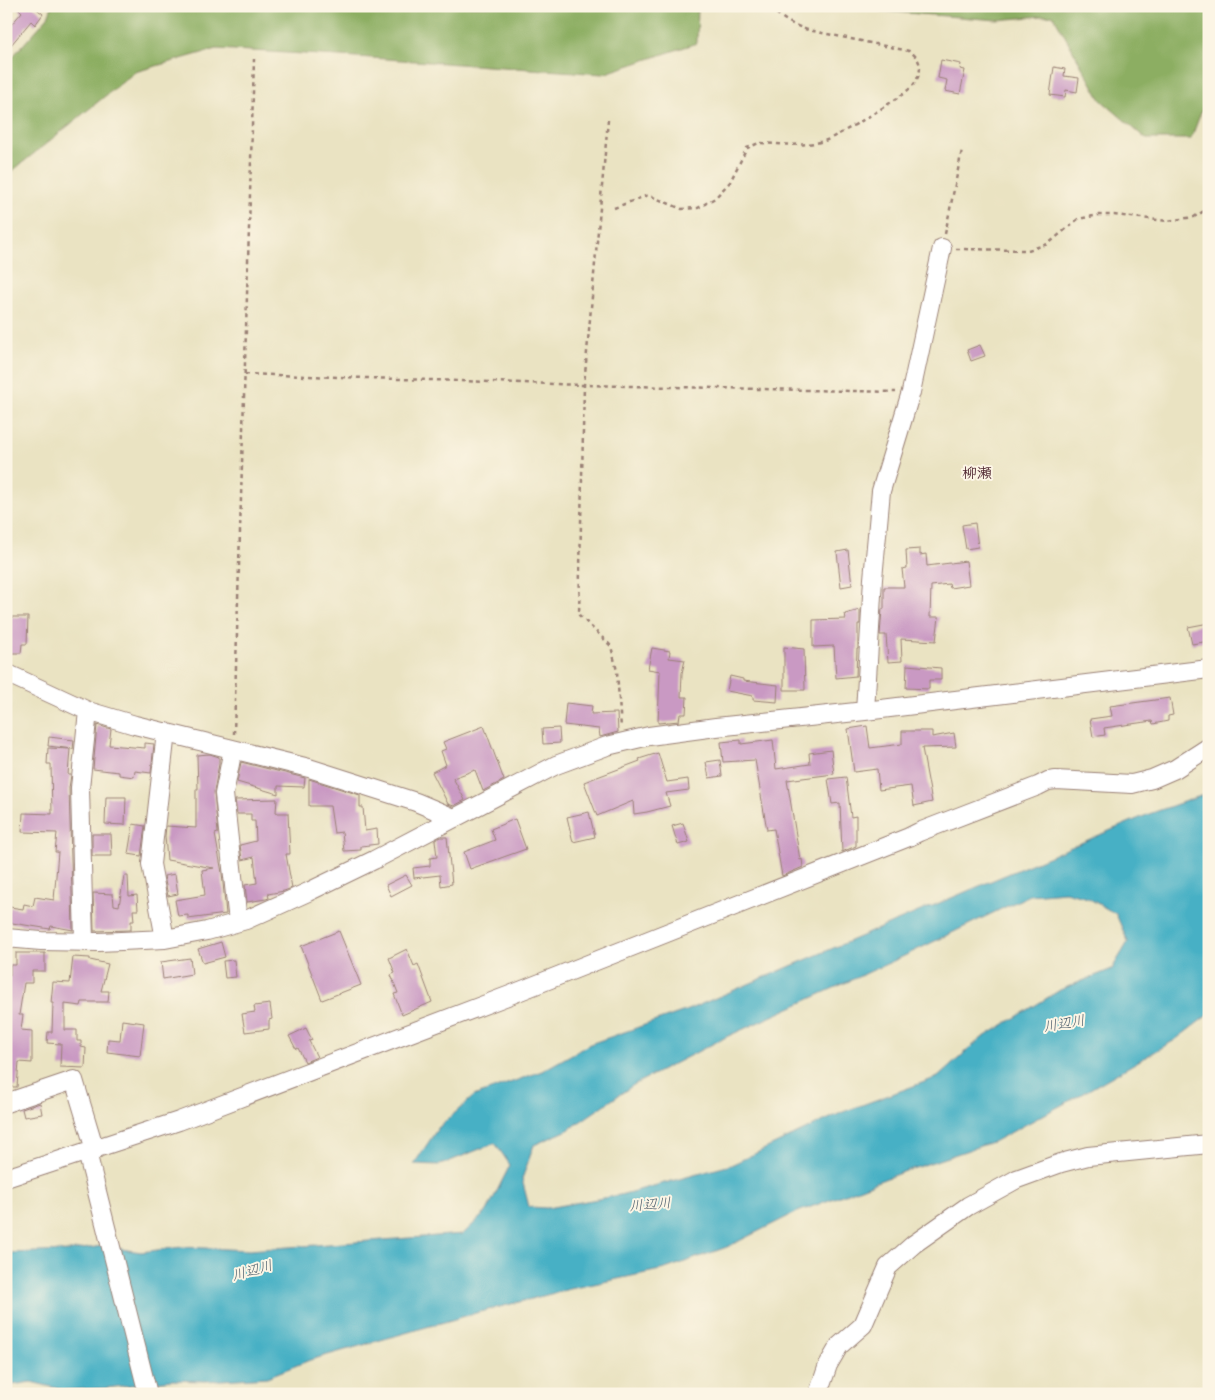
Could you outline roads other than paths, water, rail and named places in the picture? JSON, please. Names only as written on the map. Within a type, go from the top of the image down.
[{"type":"street","points":[[865,711],[873,580],[881,491],[911,392],[942,248]]},
{"type":"street","points":[[6,938],[99,942],[165,939],[207,931],[238,922],[308,892],[556,765],[607,746],[649,736],[1209,669]]},
{"type":"street","points":[[6,673],[88,711],[309,768],[398,796],[454,818]]},
{"type":"street","points":[[84,941],[80,788],[88,711]]},
{"type":"street","points":[[165,939],[151,864],[166,732]]},
{"type":"street","points":[[6,1178],[179,1121],[510,995],[1048,781],[1132,784],[1152,779],[1175,769],[1209,747]]},
{"type":"street","points":[[233,749],[224,794],[238,922]]},
{"type":"street","points":[[6,1103],[74,1080],[91,1151],[92,1171],[148,1394]]},
{"type":"street","points":[[818,1394],[828,1364],[839,1346],[863,1325],[888,1267],[914,1244],[968,1206],[1017,1179],[1061,1163],[1088,1156],[1209,1144]]},
{"type":"water","name":"川辺川","points":[[1209,793],[1209,1014],[1175,1040],[995,1141],[900,1173],[795,1213],[727,1247],[665,1269],[570,1289],[476,1313],[310,1360],[267,1377],[206,1381],[171,1380],[106,1388],[65,1390],[31,1382],[6,1386],[6,1253],[70,1251],[102,1246],[141,1252],[182,1247],[249,1250],[463,1234],[487,1211],[510,1165],[495,1143],[440,1165],[414,1164],[438,1128],[474,1096],[542,1071],[590,1044],[685,1011],[1149,814]],"holes":[[[1065,892],[1088,898],[1116,914],[1128,942],[1112,969],[1060,990],[979,1040],[938,1077],[843,1112],[731,1165],[620,1195],[547,1208],[529,1207],[522,1179],[534,1145],[568,1130],[635,1084],[726,1037],[902,957],[1030,895]]]},
{"type":"district","name":"柳瀬","points":[[977,473]]}]
